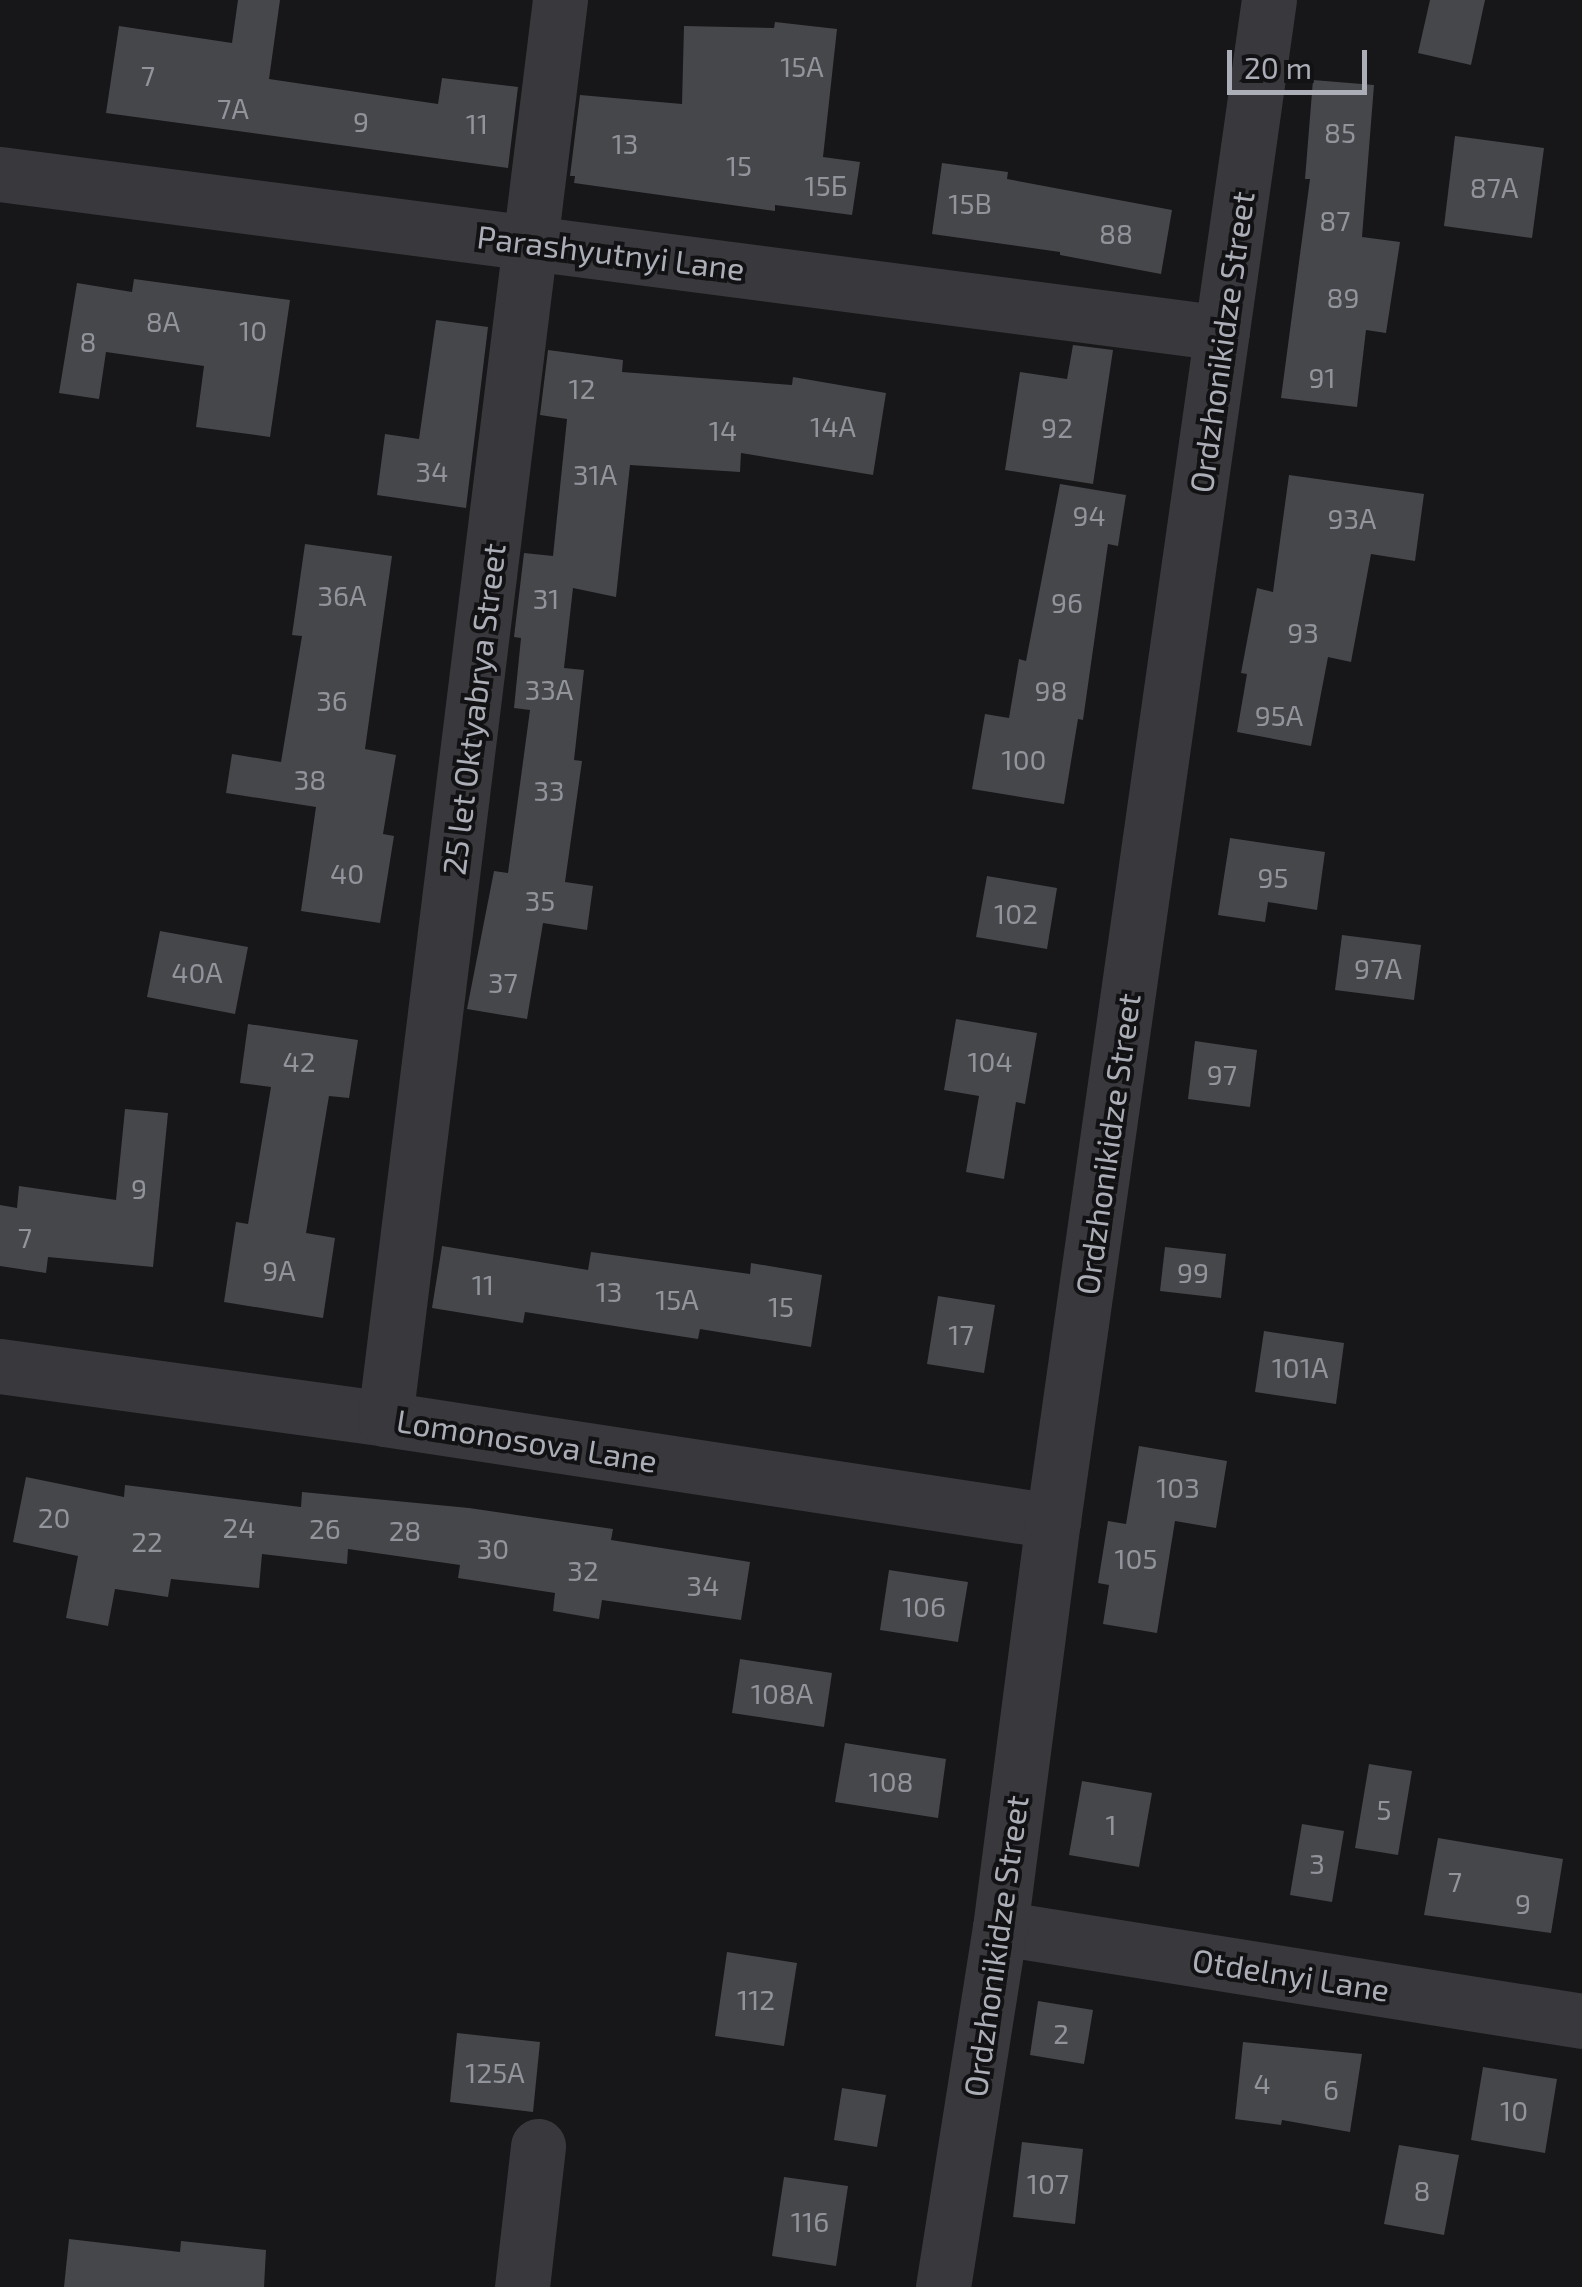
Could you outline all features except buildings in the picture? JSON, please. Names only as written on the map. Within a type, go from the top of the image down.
[{"type":"street","name":"25 let Oktyabrya Street","points":[[386,1419],[560,0]]},
{"type":"street","name":"Ordzhonikidze Street","points":[[943,2287],[1000,1928],[1053,1520],[1269,0]]},
{"type":"street","name":"Parashyutnyi Lane","points":[[0,174],[1222,333]]},
{"type":"street","name":"Lomonosova Lane","points":[[0,1366],[386,1419],[1053,1520]]},
{"type":"street","name":"Otdelnyi Lane","points":[[1000,1928],[1582,2021]]},
{"type":"street","points":[[522,2287],[538,2146]]}]
